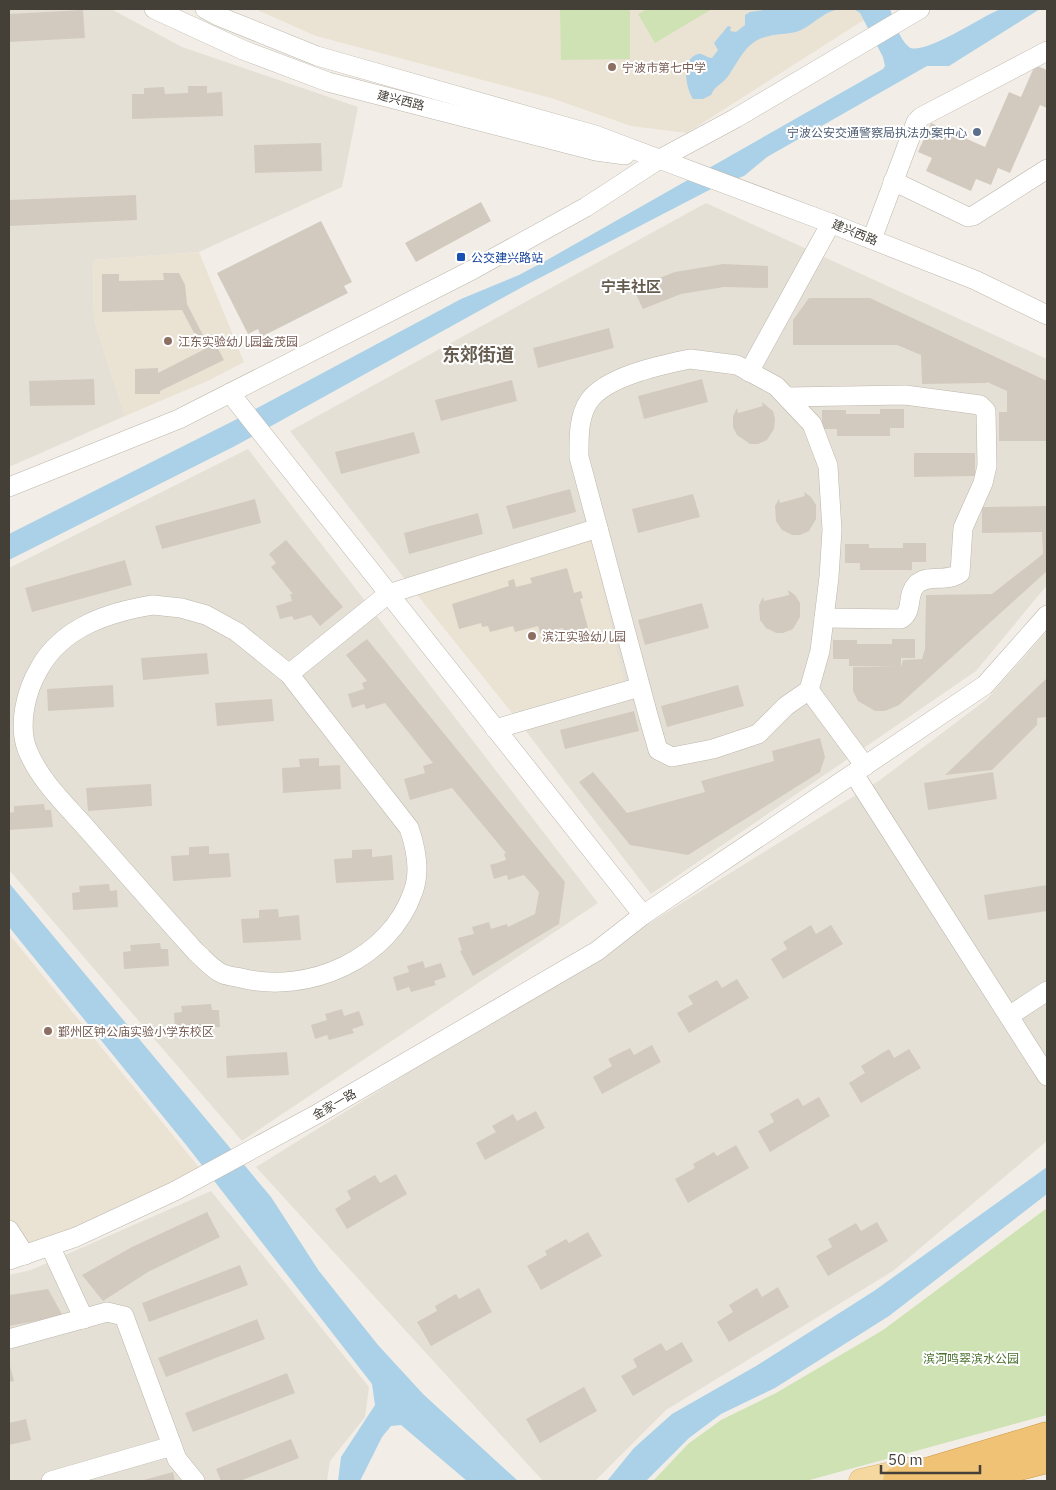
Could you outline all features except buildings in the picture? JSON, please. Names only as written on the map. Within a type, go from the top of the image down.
[{"type":"highway","points":[[897,1481],[1047,1436]]},
{"type":"highway","points":[[962,1481],[1047,1459]]},
{"type":"main road","points":[[861,1481],[1047,1436]]},
{"type":"street","name":"建兴西路","points":[[154,9],[242,50],[328,82],[596,151],[666,163]]},
{"type":"street","name":"建兴西路","points":[[205,9],[317,56],[595,136],[872,239],[975,280],[1047,315]]},
{"type":"street","points":[[9,486],[179,420],[232,397],[472,270],[666,163],[736,118],[920,9]]},
{"type":"street","points":[[872,239],[916,122],[921,117],[1047,51]]},
{"type":"street","points":[[893,181],[968,217],[973,216],[1047,169]]},
{"type":"street","points":[[749,372],[831,223]]},
{"type":"street","points":[[690,359],[737,365],[776,386],[786,397],[812,424],[828,466],[832,530],[820,651],[809,690],[786,706],[758,734],[713,749],[672,757],[658,750],[640,687],[579,457],[579,428],[589,401],[611,383],[646,369],[690,359]]},
{"type":"street","points":[[786,397],[905,395],[980,406],[986,411],[988,466],[963,528],[960,573],[955,577],[923,579],[915,585],[907,615],[901,619],[824,618]]},
{"type":"street","points":[[232,397],[643,916]]},
{"type":"street","points":[[289,674],[388,594],[598,528]]},
{"type":"street","points":[[153,605],[181,608],[206,615],[237,632],[289,674],[409,828],[415,846],[417,867],[414,890],[403,915],[377,944],[342,969],[318,977],[282,983],[257,982],[222,974],[196,952],[46,782],[27,748],[23,716],[32,682],[46,656],[77,629],[126,609],[153,605]]},
{"type":"street","name":"金家一路","points":[[17,1257],[76,1237],[176,1191],[319,1113],[597,951],[643,916],[985,685],[1047,615]]},
{"type":"street","points":[[494,728],[640,687]]},
{"type":"street","points":[[809,690],[1047,1076]]},
{"type":"street","points":[[1009,1016],[1047,991]]},
{"type":"street","points":[[9,1230],[17,1257]]},
{"type":"street","points":[[50,1246],[84,1319]]},
{"type":"street","points":[[9,1339],[108,1312],[124,1316],[177,1459],[195,1481]]},
{"type":"street","points":[[51,1481],[172,1446]]},
{"type":"shaded area","points":[[9,9],[111,9],[182,47],[358,107],[342,187],[199,252],[93,260],[94,320],[125,416],[9,467]]},
{"type":"shaded area","name":"宁波市第七中学","points":[[255,9],[881,9],[687,133],[631,126],[551,98],[316,36]]},
{"type":"shaded area","points":[[706,203],[1047,359],[1047,585],[976,671],[651,894],[512,713],[624,681],[414,591],[290,431]]},
{"type":"shaded area","name":"江东实验幼儿园金茂园","points":[[199,252],[244,362],[210,380],[125,416],[94,320],[93,260]]},
{"type":"shaded area","points":[[248,449],[598,903],[242,1141],[9,870],[9,568]]},
{"type":"shaded area","name":"滨江实验幼儿园","points":[[592,541],[624,681],[512,713],[414,591]]},
{"type":"shaded area","points":[[1047,631],[1047,1141],[893,1271],[666,1410],[595,1481],[543,1481],[256,1167],[880,780],[987,699]]},
{"type":"shaded area","name":"鄞州区钟公庙实验小学东校区","points":[[9,934],[201,1170],[109,1214],[28,1246],[9,1249]]},
{"type":"shaded area","points":[[211,1191],[369,1387],[365,1417],[330,1461],[327,1481],[9,1481],[9,1275],[31,1270]]},
{"type":"green space","points":[[560,9],[630,9],[630,59],[561,60]]},
{"type":"green space","points":[[647,9],[712,9],[655,43],[638,14]]},
{"type":"green space","name":"滨河鸣翠滨水公园","points":[[1047,1208],[1047,1415],[806,1481],[653,1481],[688,1444],[721,1420],[776,1393],[883,1330]]},
{"type":"water","points":[[771,9],[840,9],[825,14],[799,31],[761,38],[744,51],[729,75],[711,95],[703,99],[693,99],[688,88],[686,75],[692,57],[700,54],[712,58],[718,50],[714,43],[728,26],[731,27],[730,31],[736,32],[745,25],[745,15],[750,12]]},
{"type":"water","points":[[854,9],[890,9],[905,44],[916,48],[940,41],[1001,9],[1040,9],[949,66],[927,66],[767,157],[744,176],[717,186],[526,285],[235,446],[9,560],[9,534],[235,420],[461,299],[519,275],[883,69],[885,66],[883,57],[860,13]]},
{"type":"water","points":[[9,883],[271,1197],[319,1271],[378,1345],[423,1394],[518,1481],[467,1481],[401,1425],[391,1426],[382,1437],[360,1481],[338,1481],[341,1457],[375,1405],[372,1384],[187,1146],[9,927]]},
{"type":"water","points":[[1047,1167],[1047,1194],[889,1316],[775,1388],[721,1414],[689,1438],[646,1481],[607,1481],[634,1448],[672,1414],[756,1366],[874,1291]]},
{"type":"place","name":"宁波市第七中学","points":[[612,67]]},
{"type":"place","name":"宁波公安交通警察局执法办案中心","points":[[977,132]]},
{"type":"place","name":"公交建兴路站","points":[[461,257]]},
{"type":"place","name":"江东实验幼儿园金茂园","points":[[168,341]]},
{"type":"place","name":"滨江实验幼儿园","points":[[532,636]]},
{"type":"place","name":"鄞州区钟公庙实验小学东校区","points":[[48,1031]]},
{"type":"district","name":"宁丰社区","points":[[631,286]]},
{"type":"district","name":"东郊街道","points":[[478,354]]}]
